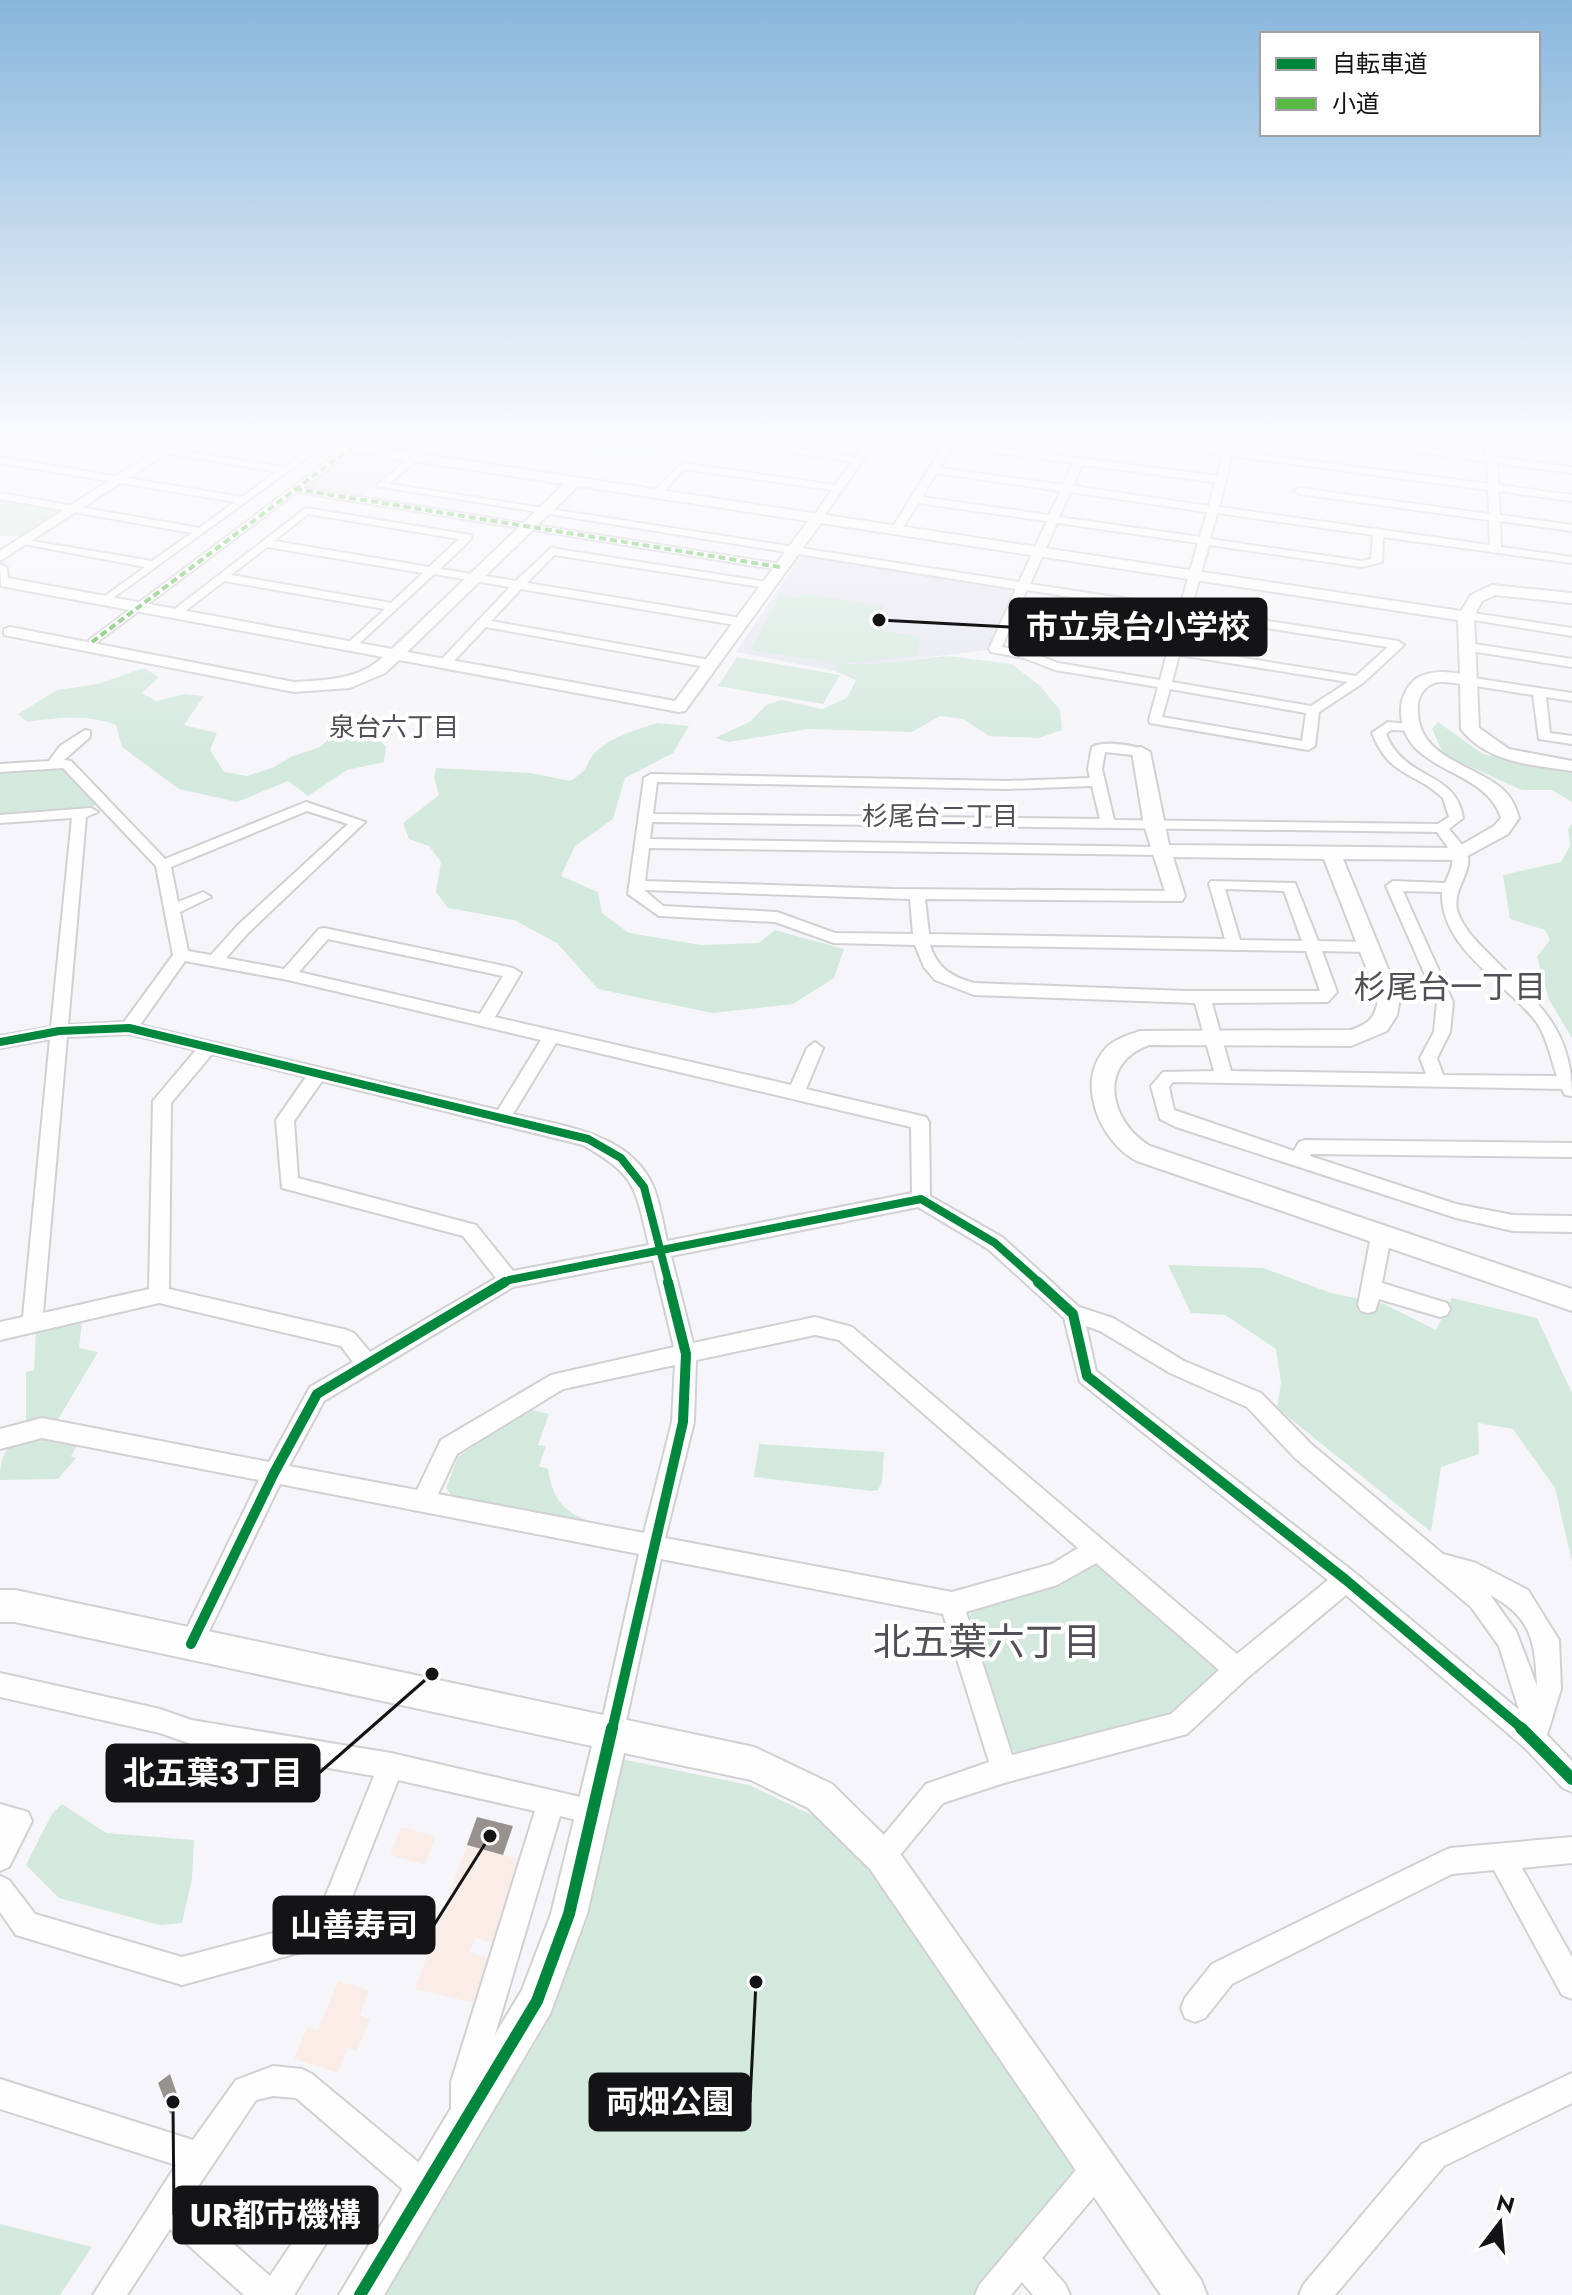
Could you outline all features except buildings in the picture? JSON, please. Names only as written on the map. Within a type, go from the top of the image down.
[{"type":"street","points":[[0,557],[21,543]]},
{"type":"street","points":[[35,543],[154,565]]},
{"type":"street","points":[[106,600],[184,543]]},
{"type":"street","points":[[92,642],[223,543]]},
{"type":"street","points":[[176,613],[265,543]]},
{"type":"street","points":[[266,543],[741,622]]},
{"type":"street","points":[[351,647],[461,543]]},
{"type":"street","points":[[3,631],[294,687],[321,687],[360,679],[398,654],[511,543]]},
{"type":"street","points":[[629,543],[780,567]]},
{"type":"street","points":[[743,543],[792,551],[1023,586],[1186,611],[1398,645],[1359,680],[1313,710],[1055,666],[1027,655],[995,649],[1007,624],[1023,586],[1043,543]]},
{"type":"street","points":[[0,568],[1,581],[679,707],[798,543]]},
{"type":"street","points":[[981,543],[1572,632]]},
{"type":"street","points":[[1205,543],[1155,720],[1308,746],[1313,710]]},
{"type":"street","points":[[1213,543],[1362,564],[1376,562],[1377,543]]},
{"type":"street","points":[[1445,543],[1572,560]]},
{"type":"street","points":[[1495,543],[1496,550]]},
{"type":"street","points":[[445,663],[551,551],[767,585]]},
{"type":"street","points":[[222,577],[394,607]]},
{"type":"street","points":[[1572,598],[1492,590],[1476,598],[1466,616],[1470,729],[1479,740],[1498,751],[1572,766]]},
{"type":"street","points":[[483,623],[711,664]]},
{"type":"street","points":[[1007,624],[1359,680]]},
{"type":"street","points":[[1468,647],[1572,663]]},
{"type":"street","points":[[642,843],[1460,854],[1501,830],[1510,818],[1506,802],[1488,787],[1436,759],[1424,748],[1412,728],[1408,711],[1410,697],[1417,685],[1429,679],[1450,677],[1572,697]]},
{"type":"street","points":[[1539,692],[1544,736],[1572,740]]},
{"type":"street","points":[[645,818],[1441,828],[1456,818],[1456,804],[1447,792],[1390,757],[1379,733],[1388,726],[1412,728]]},
{"type":"street","points":[[53,765],[65,749],[85,734]]},
{"type":"street","points":[[636,885],[917,894],[1175,896],[1154,825],[1143,778],[1141,752],[1099,747],[1095,769],[1108,825]]},
{"type":"street","points":[[0,768],[66,764],[163,865],[181,955],[129,1028]]},
{"type":"street","points":[[1097,782],[1006,785],[651,778],[636,894],[659,911],[777,917],[834,938],[1367,947]]},
{"type":"street","points":[[163,865],[306,806],[358,822],[243,929],[215,961]]},
{"type":"street","points":[[0,819],[109,811]]},
{"type":"street","points":[[32,1324],[79,813]]},
{"type":"street","points":[[1441,828],[1460,854],[1462,864],[1450,888],[1449,910],[1461,935],[1544,1019],[1570,1087],[1169,1076],[1160,1086],[1166,1114],[1456,1211],[1513,1223],[1572,1224]]},
{"type":"street","points":[[1331,853],[1389,998],[1388,1015],[1375,1031],[1351,1038],[1148,1037],[1123,1045],[1108,1061],[1103,1081],[1107,1105],[1117,1129],[1133,1148],[1168,1164],[1572,1300]]},
{"type":"street","points":[[917,894],[926,961],[933,972],[956,985],[974,989],[1202,997],[1322,998],[1329,992],[1290,886],[1216,884],[1234,945]]},
{"type":"street","points":[[1437,1081],[1428,1058],[1441,1040],[1446,1022],[1445,1002],[1393,886],[1450,888]]},
{"type":"street","points":[[172,910],[203,897]]},
{"type":"street","points":[[288,975],[324,933],[513,973],[484,1021]]},
{"type":"street","points":[[181,955],[288,975],[920,1122],[921,1199]]},
{"type":"street","points":[[1202,997],[1224,1077]]},
{"type":"street","points":[[0,1042],[59,1031],[129,1028],[588,1139],[621,1158],[644,1187],[686,1354],[683,1422],[569,1914],[537,2001],[360,2295]]},
{"type":"street","points":[[502,1118],[552,1036]]},
{"type":"street","points":[[159,1295],[162,1101],[209,1047]]},
{"type":"street","points":[[796,1093],[815,1048]]},
{"type":"street","points":[[318,1074],[285,1120],[289,1183],[469,1230],[509,1280]]},
{"type":"street","points":[[1299,1160],[1305,1147],[1572,1150]]},
{"type":"street","points":[[191,1644],[274,1473],[317,1394],[509,1280],[921,1199],[995,1243],[1073,1314],[1106,1324],[1177,1367],[1254,1400],[1303,1451],[1479,1599],[1508,1639],[1530,1701],[1534,1739]]},
{"type":"street","points":[[1381,1236],[1369,1296],[1440,1309]]},
{"type":"street","points":[[0,1331],[159,1295],[347,1339],[368,1364]]},
{"type":"street","points":[[1073,1314],[1087,1376],[1346,1580],[1534,1739],[1572,1779]]},
{"type":"street","points":[[423,1502],[449,1447],[558,1381],[815,1326],[845,1333],[1237,1670]]},
{"type":"street","points":[[0,1439],[42,1428],[952,1604],[1057,1574],[1098,1549]]},
{"type":"street","points":[[1435,1564],[1468,1571],[1520,1598],[1547,1640],[1549,1689],[1534,1739]]},
{"type":"street","points":[[882,1857],[935,1793],[1004,1770],[1178,1725],[1237,1670],[1346,1580]]},
{"type":"street","points":[[952,1604],[1004,1770]]},
{"type":"street","points":[[0,1606],[15,1606],[754,1764],[820,1796],[882,1857],[1186,2295]]},
{"type":"street","points":[[0,1685],[160,1721],[191,1732],[391,1766],[593,1811]]},
{"type":"street","points":[[0,1889],[26,1925],[182,1971],[324,1933],[391,1766]]},
{"type":"street","points":[[466,2119],[466,2082],[551,1802]]},
{"type":"street","points":[[0,1817],[19,1821],[0,1858]]},
{"type":"street","points":[[1195,2008],[1222,1974],[1450,1861],[1572,1850]]},
{"type":"street","points":[[1502,1858],[1572,1985]]},
{"type":"street","points":[[109,2295],[246,2090],[273,2081],[302,2084],[425,2188]]},
{"type":"street","points":[[1315,2295],[1433,2155],[1572,2088]]},
{"type":"street","points":[[0,2094],[199,2157]]},
{"type":"street","points":[[991,2295],[1098,2168]]},
{"type":"street","points":[[167,2206],[268,2295]]},
{"type":"street","points":[[275,2295],[318,2232]]},
{"type":"street","points":[[1022,2258],[1054,2295]]},
{"type":"shaded area","points":[[802,554],[1015,590],[987,650],[872,664],[838,664],[835,671],[736,652]]},
{"type":"shaded area","points":[[401,1827],[436,1836],[425,1865],[390,1855]]},
{"type":"shaded area","points":[[467,1845],[522,1860],[495,1944],[475,1938],[470,1952],[493,1959],[478,2004],[415,1989]]},
{"type":"shaded area","points":[[338,1981],[369,1990],[360,2015],[370,2019],[357,2051],[347,2048],[338,2073],[294,2059],[307,2027],[318,2030]]},
{"type":"green space","points":[[802,593],[884,606],[873,629],[921,637],[916,656],[840,664],[947,656],[1012,664],[1040,686],[1060,710],[1062,730],[1039,738],[989,736],[963,719],[940,716],[912,732],[808,729],[729,742],[715,738],[751,721],[766,705],[781,700],[822,709],[847,698],[856,680],[835,671],[838,663],[751,650],[780,595],[799,598]]},
{"type":"green space","points":[[737,657],[840,675],[823,704],[718,686]]},
{"type":"green space","points":[[144,668],[159,677],[142,693],[156,701],[185,694],[204,696],[184,725],[217,733],[210,750],[224,772],[247,776],[272,768],[293,756],[320,747],[347,722],[368,732],[386,746],[384,762],[347,770],[308,796],[288,781],[237,802],[179,789],[122,747],[116,725],[82,718],[27,722],[18,714],[57,690],[98,684]]},
{"type":"green space","points":[[1438,722],[1483,754],[1572,773],[1572,802],[1552,790],[1522,790],[1444,755],[1432,729]]},
{"type":"green space","points":[[657,723],[689,726],[673,753],[625,778],[613,819],[575,846],[561,876],[598,892],[602,913],[629,933],[701,945],[759,943],[775,930],[844,949],[834,978],[793,1004],[712,1013],[598,989],[557,943],[514,920],[448,908],[436,892],[441,862],[429,846],[409,839],[403,823],[439,795],[434,778],[436,768],[531,773],[570,781],[606,744],[626,733]]},
{"type":"green space","points":[[66,767],[98,803],[89,810],[0,817],[0,771]]},
{"type":"green space","points":[[1572,824],[1572,1038],[1549,1000],[1537,957],[1550,940],[1545,930],[1510,919],[1503,875],[1561,862],[1570,846],[1568,829]]},
{"type":"green space","points":[[1168,1265],[1263,1268],[1331,1293],[1384,1304],[1436,1330],[1452,1298],[1537,1318],[1572,1393],[1572,1562],[1555,1488],[1513,1429],[1478,1423],[1479,1454],[1441,1467],[1431,1532],[1277,1408],[1281,1382],[1276,1349],[1225,1315],[1191,1313]]},
{"type":"green space","points":[[82,1323],[79,1348],[98,1352],[56,1423],[26,1428],[26,1372],[34,1370],[36,1333]]},
{"type":"green space","points":[[528,1409],[549,1414],[538,1445],[546,1446],[539,1466],[548,1469],[553,1489],[562,1504],[575,1515],[594,1523],[593,1526],[454,1500],[446,1488],[458,1457]]},
{"type":"green space","points":[[40,1439],[77,1446],[71,1456],[76,1458],[58,1479],[0,1480],[2,1460],[8,1449]]},
{"type":"green space","points":[[759,1444],[884,1452],[882,1482],[878,1490],[871,1491],[754,1477]]},
{"type":"green space","points":[[1099,1556],[1217,1662],[1217,1681],[1174,1719],[1022,1756],[1007,1747],[965,1624],[974,1608],[1063,1584]]},
{"type":"green space","points":[[621,1759],[749,1785],[823,1820],[877,1875],[1079,2170],[973,2295],[376,2295],[536,2043],[587,1921]]},
{"type":"green space","points":[[62,1804],[106,1833],[194,1840],[192,1879],[182,1923],[160,1925],[59,1898],[26,1865],[52,1814]]},
{"type":"green space","points":[[0,2224],[92,2247],[60,2295],[0,2295]]},
{"type":"marked path","points":[[92,642],[224,543]]},
{"type":"marked path","points":[[631,543],[780,567]]},
{"type":"cycle path","points":[[0,1042],[59,1031],[129,1028],[588,1139],[621,1158],[644,1187],[686,1354],[683,1422],[569,1914],[537,2001],[360,2295]]},
{"type":"cycle path","points":[[191,1644],[274,1473],[317,1394],[509,1280],[921,1199],[995,1243],[1073,1314],[1087,1376],[1346,1580],[1534,1739],[1572,1779]]},
{"type":"place","name":"市立泉台小学校","points":[[879,620]]},
{"type":"place","name":"北五葉3丁目","points":[[432,1674]]},
{"type":"place","name":"山善寿司","points":[[490,1836]]},
{"type":"place","name":"両畑公園","points":[[756,1982]]},
{"type":"place","name":"UR都市機構","points":[[173,2102]]},
{"type":"district","name":"泉台六丁目","points":[[394,727]]},
{"type":"district","name":"杉尾台二丁目","points":[[940,816]]},
{"type":"district","name":"杉尾台一丁目","points":[[1450,987]]},
{"type":"district","name":"北五葉六丁目","points":[[987,1642]]}]
